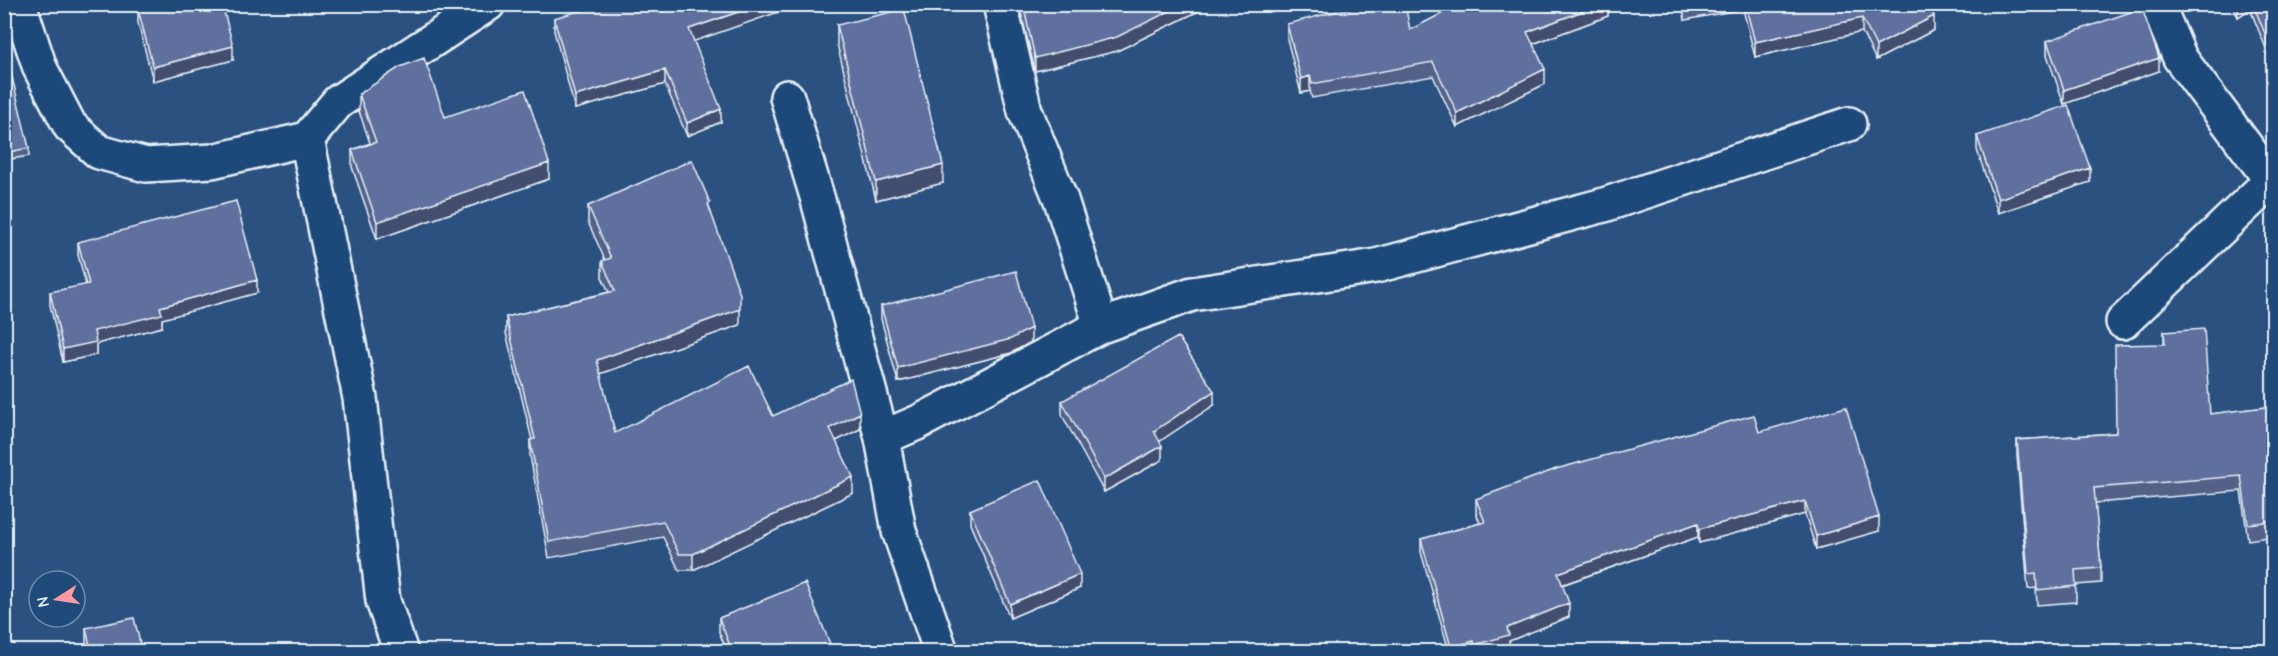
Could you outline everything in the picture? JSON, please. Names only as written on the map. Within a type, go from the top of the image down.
[{"type":"street","points":[[19,4],[40,68],[70,126],[99,152],[146,165],[212,161],[307,139],[338,102],[488,4]]},
{"type":"street","points":[[1000,4],[1025,111],[1061,200],[1101,326]]},
{"type":"street","points":[[2123,322],[2272,179],[2180,58],[2157,4]]},
{"type":"street","points":[[787,97],[818,200],[882,438],[899,531],[941,651]]},
{"type":"street","points":[[882,438],[940,411],[1101,326],[1192,294],[1376,266],[1593,208],[1849,124]]},
{"type":"street","points":[[307,139],[360,398],[382,601],[401,651]]},
{"type":"building","points":[[155,4],[222,4],[233,46],[153,67],[138,9]]},
{"type":"building","points":[[604,4],[761,4],[689,29],[721,109],[687,123],[665,70],[575,96],[554,18]]},
{"type":"building","points":[[1023,4],[1184,4],[1117,37],[1035,58]]},
{"type":"building","points":[[1377,4],[1405,4],[1410,30],[1461,4],[1601,4],[1527,32],[1545,69],[1457,113],[1433,62],[1312,84],[1310,76],[1301,79],[1287,24]]},
{"type":"building","points":[[1745,4],[1928,4],[1934,16],[1876,46],[1862,18],[1755,42]]},
{"type":"building","points":[[2253,4],[2274,4],[2274,56]]},
{"type":"building","points":[[2142,8],[2159,58],[2064,90],[2047,41]]},
{"type":"building","points":[[904,9],[943,165],[876,182],[837,25]]},
{"type":"building","points":[[7,56],[29,148],[4,153],[4,57]]},
{"type":"building","points":[[424,58],[445,117],[525,90],[549,163],[377,222],[352,150],[376,142],[359,94],[400,67]]},
{"type":"building","points":[[2068,105],[2090,168],[1998,199],[1977,136]]},
{"type":"building","points":[[692,160],[710,203],[708,204],[740,294],[740,309],[597,360],[615,433],[749,366],[773,416],[851,379],[860,413],[830,428],[853,477],[693,554],[679,554],[663,521],[549,542],[530,440],[535,439],[506,317],[615,291],[602,261],[611,258],[588,206]]},
{"type":"building","points":[[236,201],[257,280],[160,307],[162,314],[94,331],[96,342],[63,349],[50,292],[89,284],[78,242]]},
{"type":"building","points":[[1016,271],[1031,328],[1011,339],[898,368],[881,306]]},
{"type":"building","points":[[2204,329],[2210,414],[2274,406],[2274,521],[2248,524],[2241,476],[2094,488],[2101,568],[2075,570],[2076,586],[2037,590],[2036,573],[2028,574],[2017,440],[2116,433],[2115,345],[2165,344],[2164,332]]},
{"type":"building","points":[[1178,337],[1214,391],[1154,431],[1162,446],[1104,479],[1062,401]]},
{"type":"building","points":[[1846,407],[1879,517],[1816,536],[1805,501],[1699,529],[1698,523],[1558,573],[1569,603],[1507,628],[1509,635],[1474,645],[1474,641],[1451,647],[1421,539],[1485,522],[1476,499],[1556,469],[1754,415],[1759,432]]},
{"type":"building","points":[[1040,480],[1080,574],[1010,604],[970,510]]},
{"type":"building","points":[[805,583],[833,651],[732,651],[719,618]]},
{"type":"building","points":[[134,618],[142,651],[91,651],[87,628]]}]
